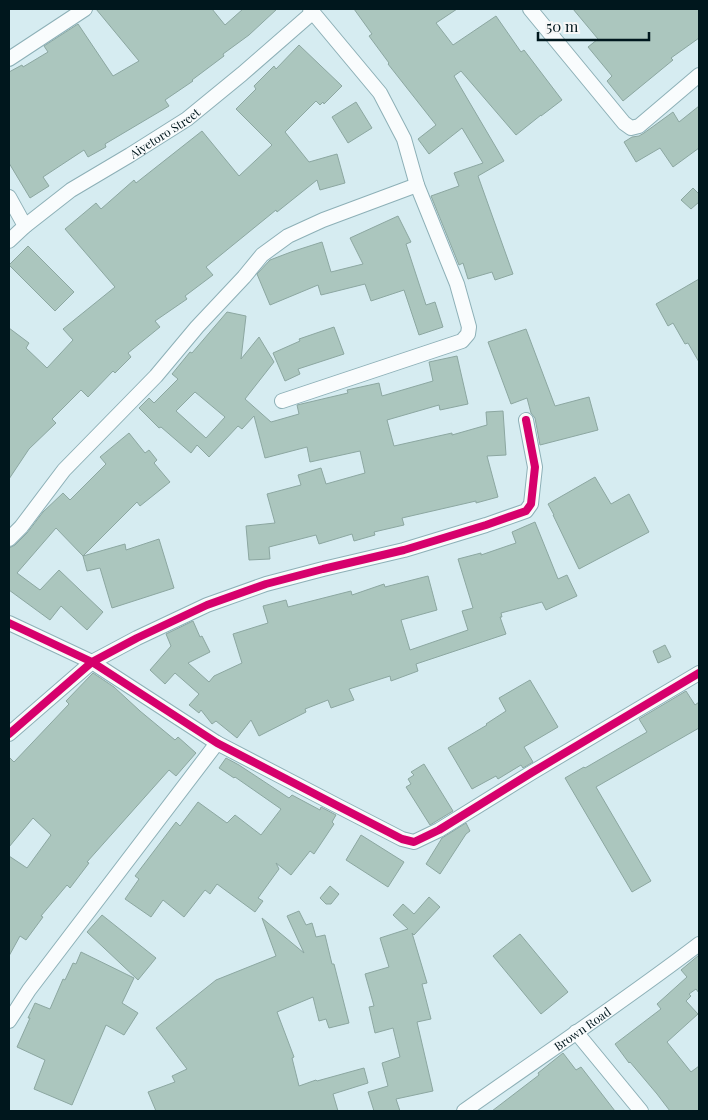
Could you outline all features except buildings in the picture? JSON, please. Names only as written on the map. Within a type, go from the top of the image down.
[{"type":"street","points":[[9,59],[85,9]]},
{"type":"street","points":[[530,9],[624,123],[631,128],[639,126],[699,75]]},
{"type":"street","points":[[282,401],[462,341],[468,334],[469,327],[457,284],[417,186],[404,139],[380,94],[311,11]]},
{"type":"street","name":"Aiyetoro Street","points":[[9,241],[71,190],[187,119],[242,74],[311,11]]},
{"type":"street","points":[[9,539],[64,470],[156,376],[262,255],[288,236],[323,220],[417,186]]},
{"type":"street","points":[[9,197],[25,226]]},
{"type":"street","points":[[9,734],[92,662],[206,605],[266,584],[404,550],[526,511],[531,504],[535,466],[526,420]]},
{"type":"street","points":[[9,623],[92,662],[217,742],[344,809],[414,842],[439,830],[699,673]]},
{"type":"street","points":[[9,1021],[29,990],[217,742]]},
{"type":"street","name":"Brown Road","points":[[464,1111],[646,984],[699,944]]},
{"type":"street","points":[[576,1032],[641,1111]]},
{"type":"cycle path","points":[[9,734],[92,662],[137,638],[207,605],[266,584],[404,550],[526,511],[531,504],[535,467],[526,420]]},
{"type":"cycle path","points":[[9,623],[92,662],[217,743],[402,839],[414,842],[439,830],[699,673]]}]
